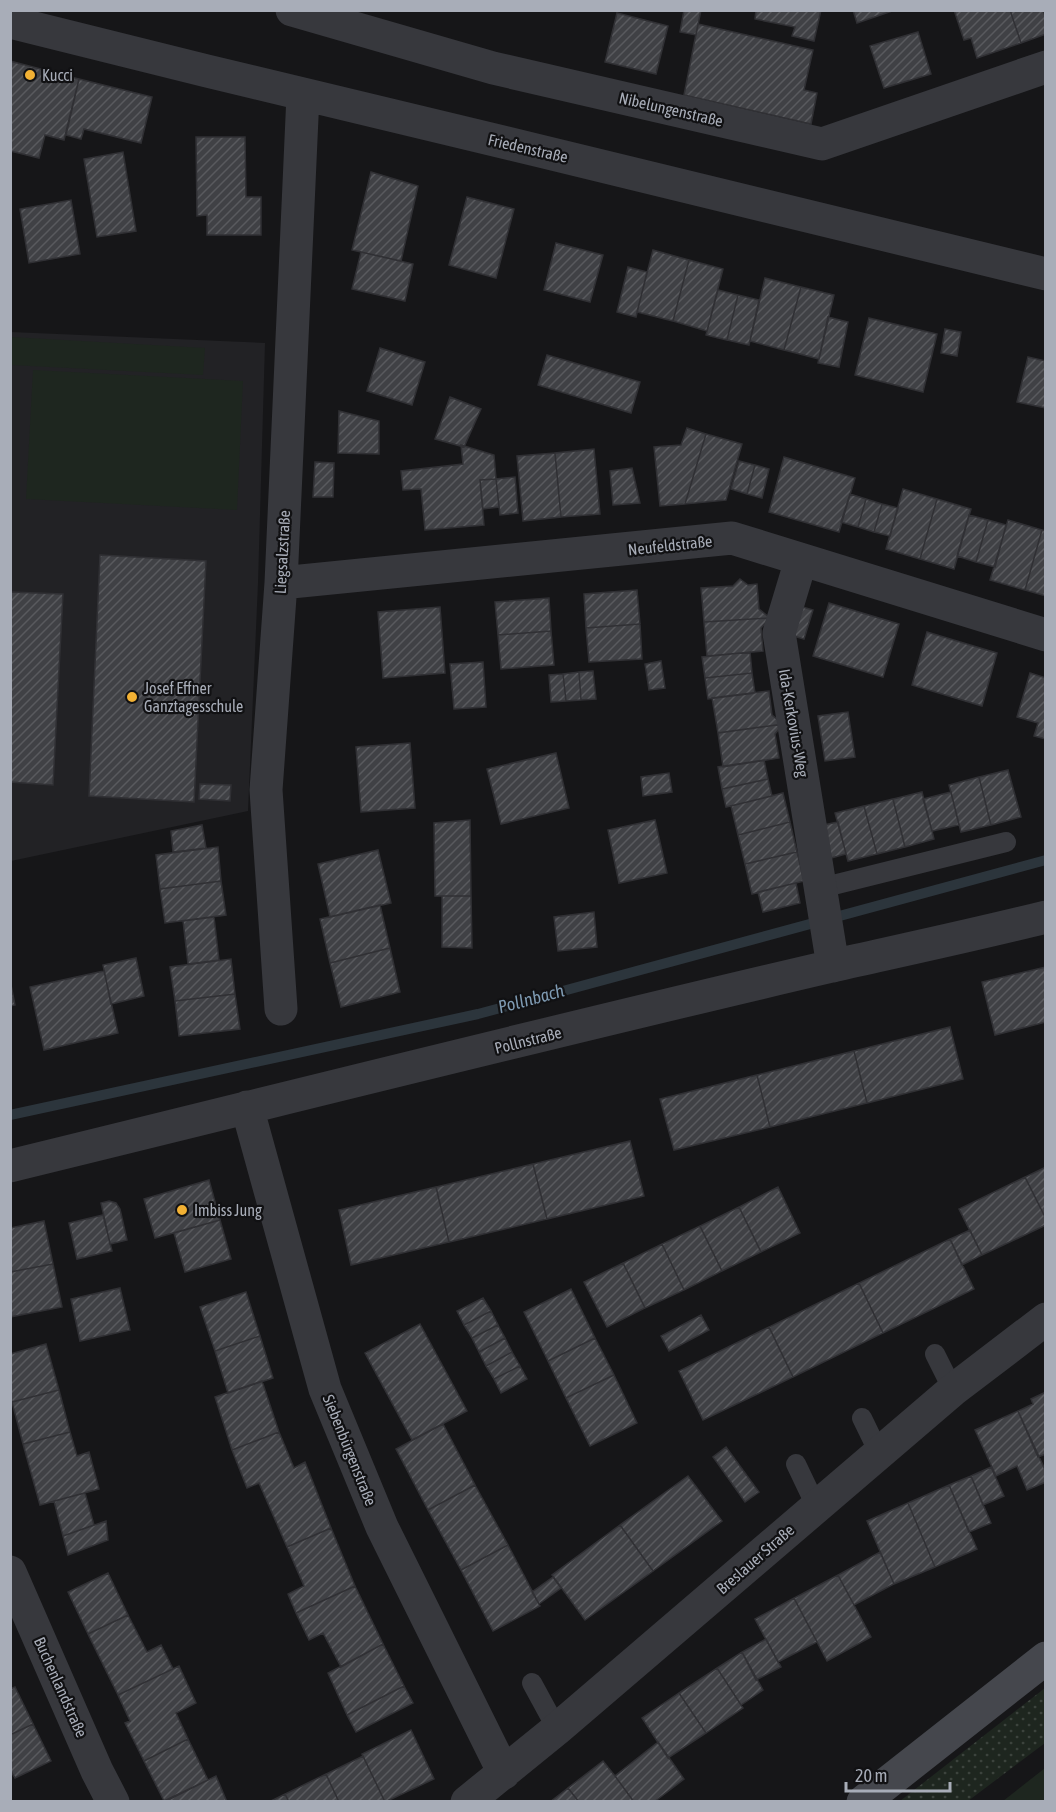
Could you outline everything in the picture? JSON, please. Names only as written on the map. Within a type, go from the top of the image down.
[{"type":"street","name":"Nibelungenstraße","points":[[292,10],[493,68],[822,144],[1046,67]]},
{"type":"street","name":"Friedenstraße","points":[[10,22],[1046,274]]},
{"type":"street","name":"Liegsalzstraße","points":[[281,1009],[266,790],[281,583],[303,95]]},
{"type":"street","name":"Neufeldstraße","points":[[281,583],[732,538],[1046,635]]},
{"type":"street","name":"Ida-Kerkovius-Weg","points":[[801,560],[778,633],[831,952]]},
{"type":"street","name":"Pollnstraße","points":[[10,1166],[247,1107],[831,952],[954,940],[1046,917]]},
{"type":"street","name":"Siebenbürgenstraße","points":[[247,1107],[325,1389],[382,1527],[504,1773]]},
{"type":"street","name":"Breslauer Straße","points":[[467,1802],[557,1729],[953,1390],[1046,1319]]},
{"type":"street","name":"Buchenlandstraße","points":[[10,1572],[113,1802]]},
{"type":"street","points":[[862,1802],[1046,1658]]},
{"type":"lane","points":[[822,894],[1006,842]]},
{"type":"lane","points":[[935,1354],[953,1390]]},
{"type":"lane","points":[[862,1418],[879,1453]]},
{"type":"lane","points":[[796,1464],[816,1506]]},
{"type":"lane","points":[[532,1683],[557,1729]]},
{"type":"shaded area","name":"Josef Effner Ganztagesschule","points":[[11,332],[265,343],[248,811],[11,861]]},
{"type":"shaded area","points":[[11,337],[205,348],[203,375],[11,365]]},
{"type":"shaded area","points":[[33,370],[243,381],[237,510],[26,499]]},
{"type":"shaded area","points":[[1045,1688],[1045,1743],[968,1801],[900,1801]]},
{"type":"shaded area","points":[[1045,1768],[1045,1801],[1003,1801]]},
{"type":"building","points":[[684,10],[701,10],[696,35],[680,32]]},
{"type":"building","points":[[756,10],[821,10],[814,41],[792,36],[795,27],[755,19]]},
{"type":"building","points":[[853,10],[895,10],[857,23]]},
{"type":"building","points":[[954,10],[1010,10],[1021,43],[977,58],[971,38],[964,40]]},
{"type":"building","points":[[1010,10],[1043,10],[1046,19],[1046,34],[1021,43]]},
{"type":"building","points":[[617,13],[668,26],[656,74],[605,62]]},
{"type":"building","points":[[698,24],[813,50],[804,90],[817,93],[811,124],[684,95]]},
{"type":"building","points":[[918,32],[931,74],[884,88],[870,46]]},
{"type":"building","points":[[10,61],[79,79],[64,140],[45,135],[39,158],[10,151]]},
{"type":"building","points":[[79,79],[152,97],[141,143],[84,129],[81,139],[66,135]]},
{"type":"building","points":[[196,137],[245,137],[246,197],[261,197],[261,235],[207,235],[207,215],[197,216]]},
{"type":"building","points":[[123,152],[136,231],[97,237],[84,159]]},
{"type":"building","points":[[371,172],[418,186],[401,261],[352,250]]},
{"type":"building","points":[[467,197],[514,209],[496,278],[449,265]]},
{"type":"building","points":[[71,200],[80,254],[29,263],[20,209]]},
{"type":"building","points":[[556,243],[603,255],[590,302],[544,290]]},
{"type":"building","points":[[653,250],[689,260],[673,321],[637,312]]},
{"type":"building","points":[[361,252],[413,264],[405,301],[352,289]]},
{"type":"building","points":[[689,260],[723,269],[707,331],[673,321]]},
{"type":"building","points":[[628,267],[647,272],[636,317],[617,312]]},
{"type":"building","points":[[765,278],[801,287],[784,350],[750,341]]},
{"type":"building","points":[[801,287],[834,295],[819,359],[784,350]]},
{"type":"building","points":[[718,290],[738,295],[727,340],[706,335]]},
{"type":"building","points":[[738,295],[759,300],[749,345],[727,340]]},
{"type":"building","points":[[828,317],[848,322],[839,367],[818,363]]},
{"type":"building","points":[[869,318],[937,334],[923,392],[855,375]]},
{"type":"building","points":[[945,329],[961,332],[957,356],[941,353]]},
{"type":"building","points":[[380,348],[425,362],[412,405],[367,391]]},
{"type":"building","points":[[547,355],[640,382],[631,413],[538,385]]},
{"type":"building","points":[[1028,357],[1046,361],[1046,408],[1017,402]]},
{"type":"building","points":[[450,397],[481,409],[464,447],[435,439]]},
{"type":"building","points":[[339,411],[379,421],[379,454],[338,453]]},
{"type":"building","points":[[687,428],[706,434],[685,504],[660,506],[654,447],[681,445]]},
{"type":"building","points":[[706,434],[742,444],[726,500],[685,504]]},
{"type":"building","points":[[461,445],[494,455],[496,479],[480,480],[484,525],[425,530],[421,489],[403,490],[401,471],[463,464]]},
{"type":"building","points":[[594,449],[600,514],[561,517],[555,453]]},
{"type":"building","points":[[555,453],[561,517],[523,521],[517,456]]},
{"type":"building","points":[[784,457],[855,478],[839,532],[769,512]]},
{"type":"building","points":[[739,461],[755,465],[747,494],[731,489]]},
{"type":"building","points":[[315,462],[334,463],[333,497],[313,497]]},
{"type":"building","points":[[755,465],[769,469],[762,498],[747,494]]},
{"type":"building","points":[[632,468],[640,503],[613,505],[610,471]]},
{"type":"building","points":[[515,477],[518,513],[500,515],[496,479]]},
{"type":"building","points":[[496,479],[499,507],[483,509],[480,480]]},
{"type":"building","points":[[903,489],[937,499],[920,559],[886,549]]},
{"type":"building","points":[[850,494],[866,499],[858,527],[841,522]]},
{"type":"building","points":[[866,499],[882,504],[874,532],[858,527]]},
{"type":"building","points":[[937,499],[971,509],[954,569],[920,559]]},
{"type":"building","points":[[882,504],[898,508],[890,536],[874,532]]},
{"type":"building","points":[[969,515],[988,520],[976,562],[957,556]]},
{"type":"building","points":[[988,520],[1006,525],[995,567],[976,562]]},
{"type":"building","points":[[1008,520],[1042,530],[1025,590],[990,580]]},
{"type":"building","points":[[1042,530],[1046,531],[1046,596],[1025,590]]},
{"type":"building","points":[[100,555],[206,561],[194,802],[89,796]]},
{"type":"building","points":[[740,579],[748,585],[757,584],[759,609],[770,618],[704,622],[701,588],[733,586]]},
{"type":"building","points":[[637,590],[640,624],[586,628],[584,594]]},
{"type":"building","points":[[10,592],[63,594],[53,785],[10,782]]},
{"type":"building","points":[[549,598],[551,631],[498,635],[495,602]]},
{"type":"building","points":[[829,603],[899,624],[883,677],[813,656]]},
{"type":"building","points":[[799,606],[813,610],[804,639],[790,635]]},
{"type":"building","points":[[440,607],[445,673],[383,678],[378,612]]},
{"type":"building","points":[[770,618],[761,628],[763,651],[707,656],[704,622]]},
{"type":"building","points":[[640,624],[642,659],[589,662],[586,628]]},
{"type":"building","points":[[551,631],[554,665],[501,669],[498,635]]},
{"type":"building","points":[[927,632],[997,653],[982,706],[912,685]]},
{"type":"building","points":[[750,652],[752,673],[705,678],[702,657]]},
{"type":"building","points":[[661,661],[665,688],[649,690],[645,664]]},
{"type":"building","points":[[483,662],[486,707],[454,709],[450,664]]},
{"type":"building","points":[[593,671],[596,699],[581,700],[579,672]]},
{"type":"building","points":[[579,672],[581,700],[566,701],[563,674]]},
{"type":"building","points":[[752,673],[755,693],[708,699],[705,678]]},
{"type":"building","points":[[1030,673],[1046,678],[1046,739],[1034,736],[1038,723],[1017,717]]},
{"type":"building","points":[[563,674],[566,701],[551,702],[549,675]]},
{"type":"building","points":[[769,691],[772,715],[783,724],[718,733],[712,698]]},
{"type":"building","points":[[848,712],[855,757],[825,761],[818,716]]},
{"type":"building","points":[[783,724],[775,734],[779,758],[723,767],[718,733]]},
{"type":"building","points":[[410,743],[415,808],[361,812],[356,747]]},
{"type":"building","points":[[556,753],[569,808],[501,824],[487,769]]},
{"type":"building","points":[[764,760],[768,779],[722,789],[718,767]]},
{"type":"building","points":[[1008,770],[1021,817],[991,825],[979,777]]},
{"type":"building","points":[[669,773],[672,792],[643,796],[641,777]]},
{"type":"building","points":[[979,777],[991,825],[961,832],[949,785]]},
{"type":"building","points":[[768,779],[772,796],[726,807],[722,789]]},
{"type":"building","points":[[200,784],[231,785],[230,801],[199,799]]},
{"type":"building","points":[[922,792],[934,839],[905,847],[893,799]]},
{"type":"building","points":[[951,792],[959,825],[932,831],[923,799]]},
{"type":"building","points":[[783,793],[790,822],[738,835],[731,806]]},
{"type":"building","points":[[893,799],[905,847],[877,854],[864,806]]},
{"type":"building","points":[[864,806],[877,854],[848,861],[835,813]]},
{"type":"building","points":[[470,820],[471,896],[435,896],[434,823]]},
{"type":"building","points":[[655,820],[667,873],[619,883],[608,830]]},
{"type":"building","points":[[790,822],[797,852],[745,864],[738,835]]},
{"type":"building","points":[[838,822],[846,854],[831,858],[823,825]]},
{"type":"building","points":[[202,825],[206,848],[173,852],[171,831]]},
{"type":"building","points":[[218,847],[221,881],[160,889],[156,855]]},
{"type":"building","points":[[378,850],[391,903],[330,917],[318,864]]},
{"type":"building","points":[[797,852],[804,881],[752,894],[745,864]]},
{"type":"building","points":[[221,881],[226,915],[165,923],[160,889]]},
{"type":"building","points":[[796,883],[800,903],[763,912],[758,892]]},
{"type":"building","points":[[442,896],[471,896],[472,948],[442,947]]},
{"type":"building","points":[[380,905],[390,948],[330,963],[320,919]]},
{"type":"building","points":[[594,912],[597,947],[558,951],[554,917]]},
{"type":"building","points":[[214,917],[219,960],[188,964],[183,921]]},
{"type":"building","points":[[390,948],[400,992],[341,1007],[330,963]]},
{"type":"building","points":[[136,958],[144,996],[111,1004],[103,965]]},
{"type":"building","points":[[231,959],[235,994],[175,1001],[170,967]]},
{"type":"building","points":[[1046,967],[1046,1022],[995,1035],[982,982]]},
{"type":"building","points":[[104,971],[118,1033],[44,1050],[30,987]]},
{"type":"building","points":[[10,980],[15,1005],[10,1006]]},
{"type":"building","points":[[235,994],[240,1029],[179,1036],[175,1001]]},
{"type":"building","points":[[950,1027],[963,1079],[867,1103],[854,1051]]},
{"type":"building","points":[[854,1051],[867,1103],[770,1127],[757,1075]]},
{"type":"building","points":[[757,1075],[770,1127],[674,1150],[660,1099]]},
{"type":"building","points":[[630,1141],[644,1196],[547,1219],[533,1164]]},
{"type":"building","points":[[533,1164],[547,1219],[449,1242],[436,1187]]},
{"type":"building","points":[[1046,1167],[1046,1219],[1025,1177]]},
{"type":"building","points":[[1025,1177],[1046,1219],[1046,1225],[982,1255],[959,1209]]},
{"type":"building","name":"Imbiss Jung","points":[[209,1180],[220,1220],[155,1238],[144,1199]]},
{"type":"building","points":[[436,1187],[449,1242],[351,1265],[339,1210]]},
{"type":"building","points":[[778,1187],[800,1233],[761,1252],[739,1207]]},
{"type":"building","points":[[109,1201],[116,1203],[120,1209],[127,1240],[110,1244],[101,1203]]},
{"type":"building","points":[[739,1207],[761,1252],[722,1271],[700,1226]]},
{"type":"building","points":[[103,1215],[112,1251],[77,1259],[69,1223]]},
{"type":"building","points":[[220,1220],[231,1259],[185,1272],[174,1233]]},
{"type":"building","points":[[44,1221],[53,1264],[10,1272],[10,1228]]},
{"type":"building","points":[[700,1226],[722,1271],[684,1290],[662,1244]]},
{"type":"building","points":[[970,1230],[982,1255],[962,1265],[950,1239]]},
{"type":"building","points":[[950,1239],[974,1289],[883,1333],[859,1283]]},
{"type":"building","points":[[662,1244],[684,1290],[645,1308],[623,1263]]},
{"type":"building","points":[[623,1263],[645,1308],[607,1327],[584,1282]]},
{"type":"building","points":[[53,1264],[62,1307],[10,1317],[10,1272]]},
{"type":"building","points":[[859,1283],[883,1333],[793,1377],[769,1327]]},
{"type":"building","points":[[120,1288],[130,1330],[80,1341],[71,1299]]},
{"type":"building","points":[[571,1289],[595,1338],[548,1361],[524,1312]]},
{"type":"building","points":[[246,1292],[260,1336],[215,1351],[200,1307]]},
{"type":"building","points":[[483,1298],[491,1311],[464,1325],[457,1311]]},
{"type":"building","points":[[491,1311],[498,1325],[472,1338],[464,1325]]},
{"type":"building","points":[[701,1315],[709,1330],[669,1351],[661,1336]]},
{"type":"building","points":[[420,1324],[467,1411],[412,1440],[365,1353]]},
{"type":"building","points":[[498,1325],[505,1338],[479,1352],[472,1338]]},
{"type":"building","points":[[769,1327],[793,1377],[703,1420],[679,1371]]},
{"type":"building","points":[[260,1336],[273,1378],[228,1393],[215,1351]]},
{"type":"building","points":[[505,1338],[512,1352],[486,1366],[479,1352]]},
{"type":"building","points":[[595,1338],[614,1375],[566,1398],[548,1361]]},
{"type":"building","points":[[46,1344],[59,1390],[12,1402],[10,1354]]},
{"type":"building","points":[[512,1352],[520,1366],[494,1379],[486,1366]]},
{"type":"building","points":[[520,1366],[527,1379],[501,1393],[494,1379]]},
{"type":"building","points":[[614,1375],[637,1423],[590,1446],[566,1398]]},
{"type":"building","points":[[262,1381],[279,1432],[232,1450],[215,1397]]},
{"type":"building","points":[[59,1390],[70,1432],[23,1444],[12,1402]]},
{"type":"building","points":[[1046,1392],[1046,1454],[1038,1457],[1018,1411],[1033,1404],[1031,1399]]},
{"type":"building","points":[[1018,1411],[1046,1472],[1046,1482],[1027,1490],[1017,1466],[996,1476],[975,1430]]},
{"type":"building","points":[[443,1424],[475,1485],[428,1510],[396,1449]]},
{"type":"building","points":[[70,1432],[77,1456],[89,1452],[99,1489],[40,1505],[23,1444]]},
{"type":"building","points":[[279,1432],[294,1468],[305,1462],[331,1528],[287,1547],[259,1483],[247,1488],[232,1450]]},
{"type":"building","points":[[726,1447],[759,1492],[745,1502],[713,1457]]},
{"type":"building","points":[[991,1467],[1004,1496],[983,1505],[971,1476]]},
{"type":"building","points":[[688,1476],[722,1521],[653,1571],[620,1525]]},
{"type":"building","points":[[971,1476],[991,1523],[969,1532],[949,1485]]},
{"type":"building","points":[[475,1485],[508,1545],[461,1570],[428,1510]]},
{"type":"building","points":[[949,1485],[977,1549],[935,1567],[908,1503]]},
{"type":"building","points":[[85,1493],[94,1525],[63,1536],[54,1501]]},
{"type":"building","points":[[908,1503],[935,1567],[894,1584],[867,1521]]},
{"type":"building","points":[[106,1521],[108,1540],[68,1555],[63,1536]]},
{"type":"building","points":[[620,1525],[653,1571],[585,1620],[552,1575]]},
{"type":"building","points":[[331,1528],[355,1586],[296,1613],[288,1594],[304,1586],[287,1547]]},
{"type":"building","points":[[508,1545],[540,1606],[493,1631],[461,1570]]},
{"type":"building","points":[[880,1552],[894,1584],[854,1605],[838,1575]]},
{"type":"building","points":[[108,1573],[128,1615],[88,1634],[68,1592]]},
{"type":"building","points":[[838,1575],[871,1637],[827,1661],[794,1598]]},
{"type":"building","points":[[553,1577],[561,1588],[539,1604],[532,1592]]},
{"type":"building","points":[[355,1586],[383,1644],[341,1667],[323,1633],[309,1640],[296,1613]]},
{"type":"building","points":[[794,1598],[817,1642],[778,1662],[755,1619]]},
{"type":"building","points":[[128,1615],[147,1652],[161,1645],[173,1669],[118,1695],[88,1634]]},
{"type":"building","points":[[766,1639],[781,1667],[756,1680],[742,1652]]},
{"type":"building","points":[[383,1644],[404,1686],[347,1715],[328,1673]]},
{"type":"building","points":[[742,1652],[763,1690],[741,1705],[717,1668]]},
{"type":"building","points":[[179,1666],[196,1703],[176,1713],[188,1739],[144,1761],[125,1723],[130,1721],[118,1695]]},
{"type":"building","points":[[717,1668],[743,1708],[706,1733],[679,1693]]},
{"type":"building","points":[[404,1686],[413,1703],[356,1732],[347,1715]]},
{"type":"building","points":[[15,1687],[33,1724],[10,1735],[10,1689]]},
{"type":"building","points":[[679,1693],[706,1733],[668,1758],[642,1718]]},
{"type":"building","points":[[33,1724],[51,1761],[15,1778],[10,1770],[10,1735]]},
{"type":"building","points":[[411,1730],[434,1779],[385,1802],[362,1754]]},
{"type":"building","points":[[188,1739],[208,1780],[164,1801],[144,1761]]},
{"type":"building","points":[[658,1742],[684,1779],[654,1802],[634,1802],[615,1776]]},
{"type":"building","points":[[363,1756],[385,1802],[339,1802],[326,1774]]},
{"type":"building","points":[[603,1761],[634,1802],[579,1802],[568,1788]]},
{"type":"building","points":[[326,1774],[339,1802],[289,1802],[285,1794]]},
{"type":"building","points":[[216,1776],[227,1802],[164,1802]]},
{"type":"building","points":[[568,1788],[579,1802],[550,1802]]},
{"type":"building","points":[[285,1794],[289,1802],[269,1802]]},
{"type":"waterway","name":"Pollnbach","points":[[10,1115],[478,1014],[1046,860]]},
{"type":"place","name":"Kucci","points":[[30,75]]},
{"type":"place","name":"Josef Effner Ganztagesschule","points":[[132,697]]},
{"type":"place","name":"Imbiss Jung","points":[[182,1210]]}]
